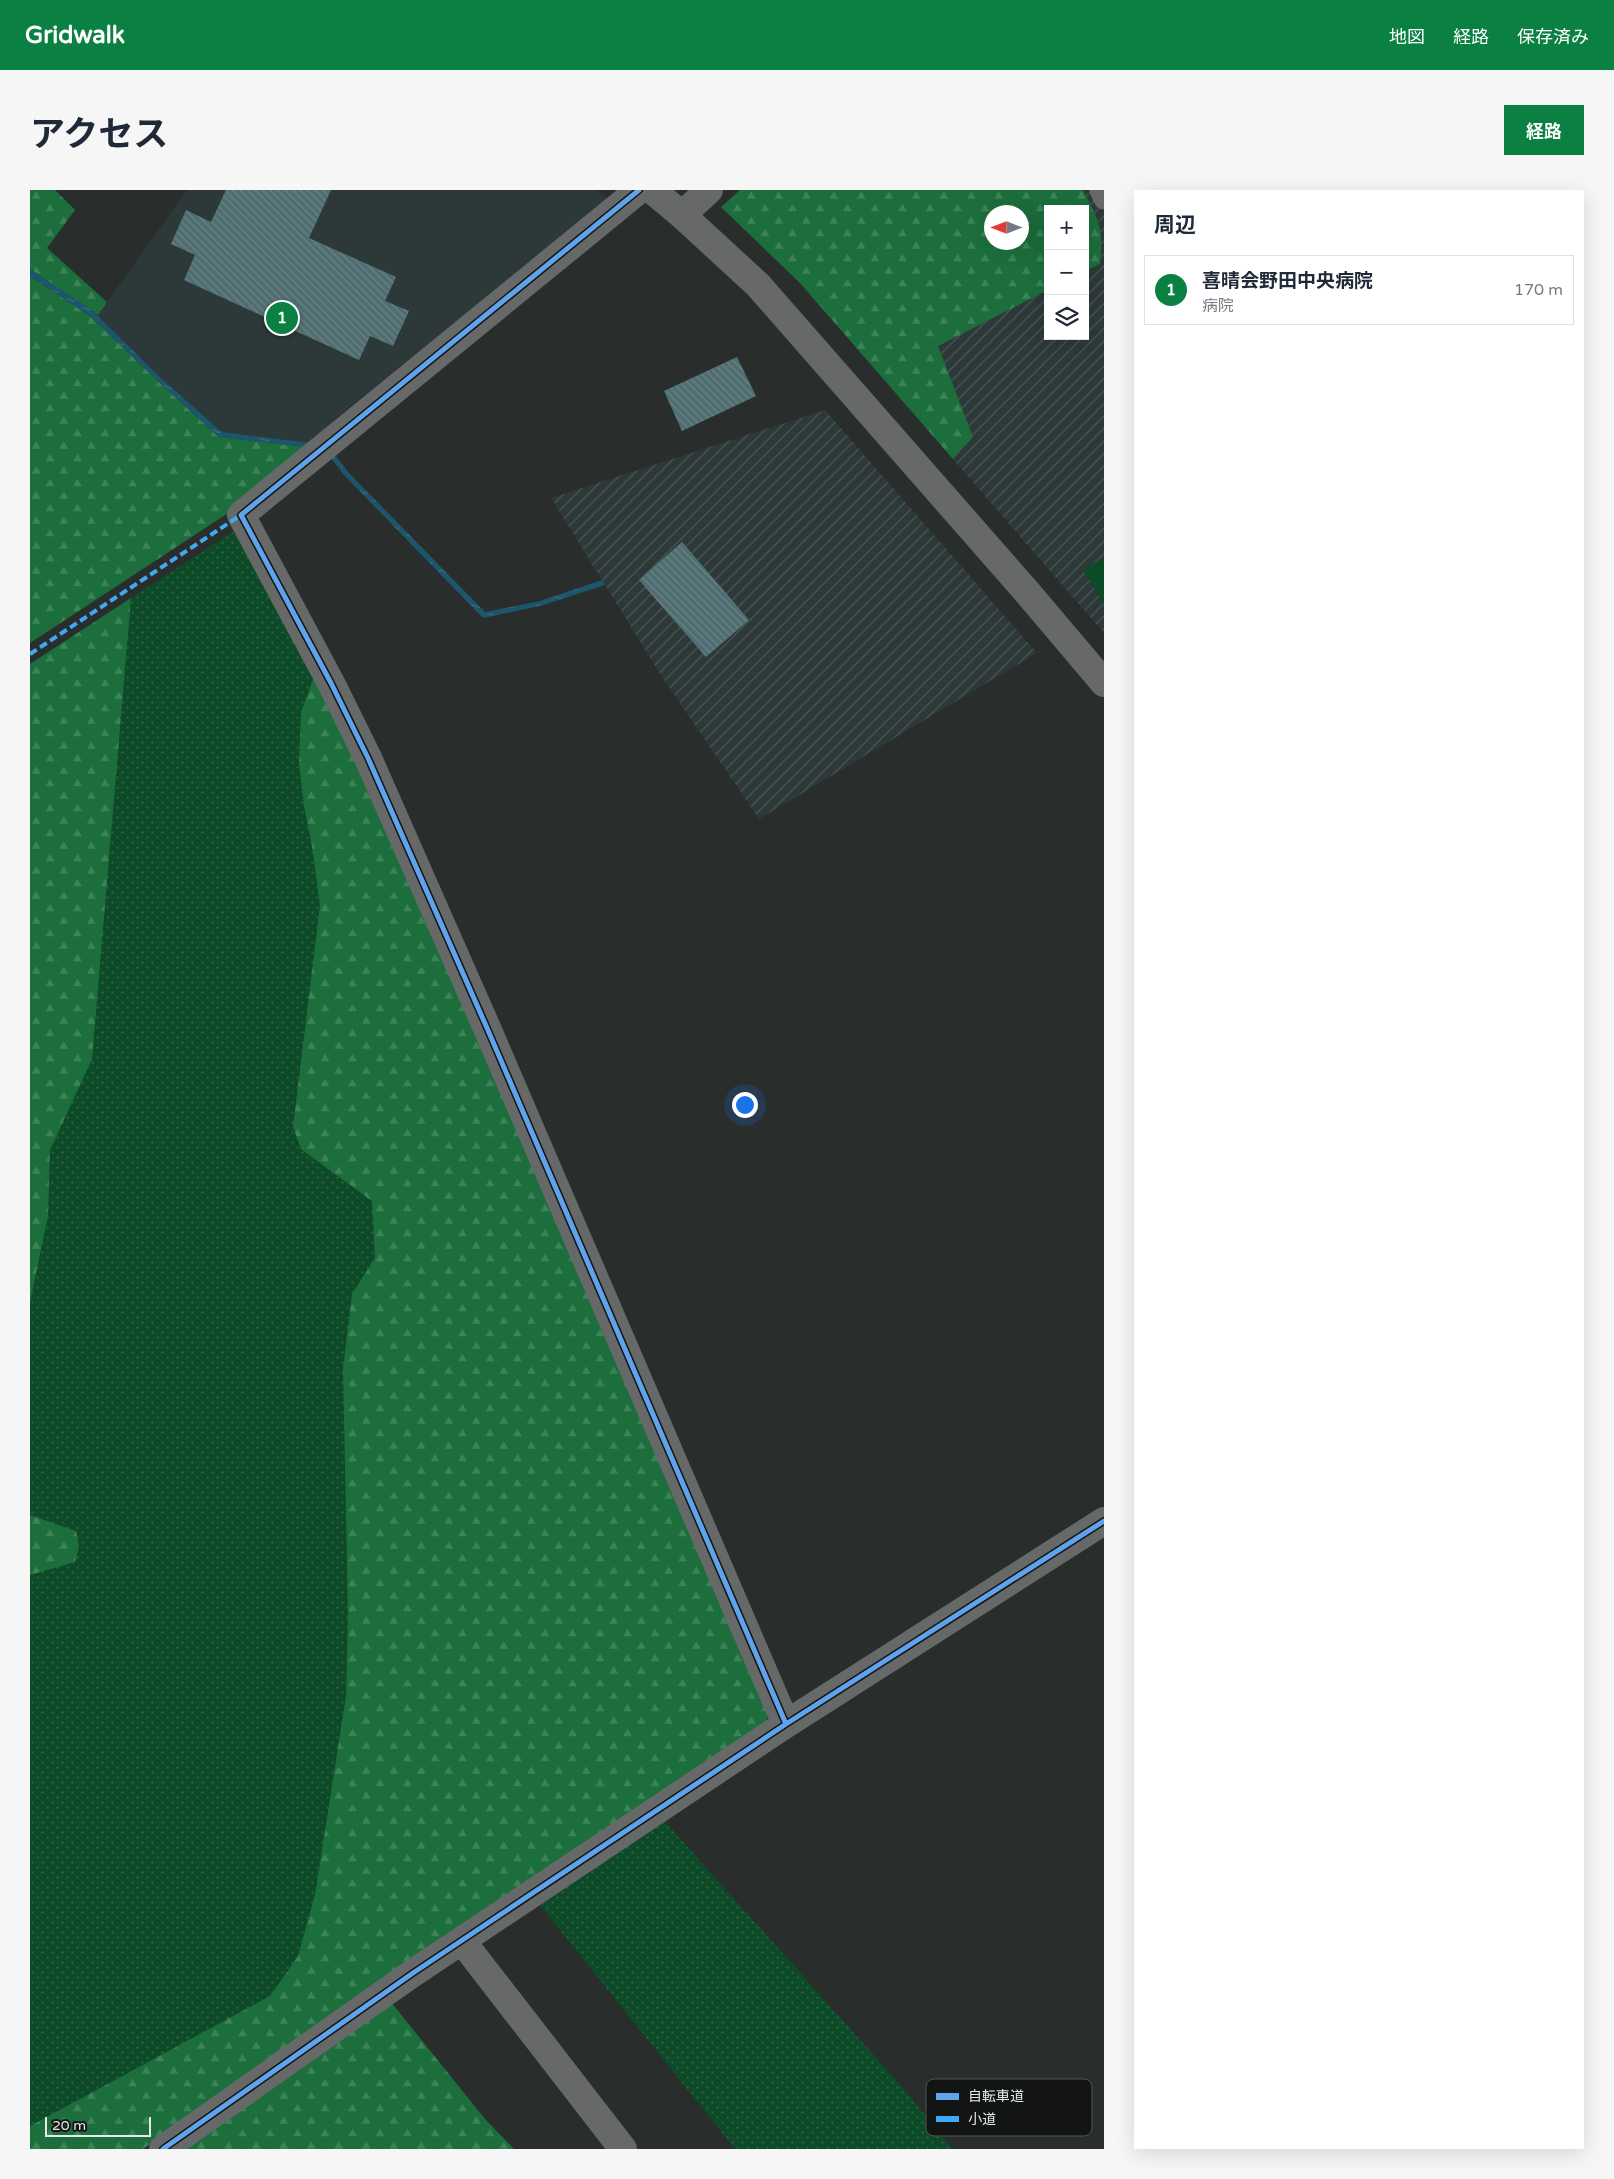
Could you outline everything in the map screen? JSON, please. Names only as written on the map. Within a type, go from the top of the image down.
[{"type":"street","points":[[639,190],[241,515],[331,683],[368,758],[487,1028],[786,1724]]},
{"type":"street","points":[[652,190],[758,285],[806,337],[1104,683]]},
{"type":"street","points":[[682,215],[709,190]]},
{"type":"street","points":[[163,2149],[462,1941],[786,1724],[1104,1521]]},
{"type":"street","points":[[462,1941],[623,2149]]},
{"type":"lane","points":[[1100,190],[1104,199]]},
{"type":"shaded area","points":[[187,190],[597,190],[609,199],[336,418],[311,443],[222,432],[163,380],[98,315]]},
{"type":"shaded area","points":[[740,190],[1104,190],[1104,633],[800,283],[721,207]]},
{"type":"shaded area","points":[[825,410],[1037,653],[759,819],[662,677],[551,498]]},
{"type":"green space","points":[[30,190],[55,190],[75,210],[47,248],[107,302],[98,315],[30,269]]},
{"type":"green space","points":[[740,190],[1083,190],[1093,210],[1101,233],[1100,264],[1089,269],[1089,205],[1044,205],[1044,292],[938,346],[973,437],[953,459],[800,283],[721,207]]},
{"type":"green space","points":[[30,276],[90,316],[219,437],[306,447],[245,502],[30,643]]},
{"type":"green space","points":[[232,532],[240,534],[333,706],[463,995],[362,1998],[143,2149],[30,2149],[30,664]]},
{"type":"green space","points":[[1104,557],[1104,604],[1083,570]]},
{"type":"green space","points":[[131,598],[92,1059],[50,1150],[48,1216],[30,1302],[30,664]]},
{"type":"green space","points":[[315,674],[333,706],[769,1710],[766,1725],[362,1998],[143,2149],[30,2149],[30,2126],[270,1996],[298,1956],[315,1895],[346,1696],[348,1615],[343,1369],[352,1294],[375,1258],[372,1201],[301,1149],[293,1127],[320,905],[299,763],[301,712]]},
{"type":"green space","points":[[30,1515],[76,1531],[79,1546],[75,1562],[30,1575]]},
{"type":"green space","points":[[660,1816],[905,2090],[926,2116],[926,2136],[942,2136],[952,2149],[735,2149],[535,1899]]},
{"type":"green space","points":[[391,2002],[485,2119],[514,2149],[180,2149]]},
{"type":"water","points":[[30,269],[93,311],[163,380],[222,432],[311,443],[306,447],[219,437],[90,316],[30,276]]},
{"type":"water","points":[[333,452],[348,472],[485,612],[540,601],[602,580],[605,585],[540,606],[483,618],[343,474],[329,455]]},
{"type":"building","points":[[226,190],[331,190],[309,238],[396,277],[385,301],[409,311],[393,346],[370,336],[359,360],[184,280],[195,255],[171,244],[186,210],[211,222]]},
{"type":"building","points":[[737,357],[756,396],[682,431],[664,391]]},
{"type":"building","points":[[682,542],[749,620],[706,657],[639,580]]},
{"type":"marked path","points":[[30,654],[241,515]]},
{"type":"cycle path","points":[[639,190],[241,515],[331,683],[368,758],[487,1028],[786,1724]]},
{"type":"cycle path","points":[[163,2149],[413,1973],[786,1724],[1104,1521]]},
{"type":"place","name":"喜晴会野田中央病院","points":[[282,318]]}]
